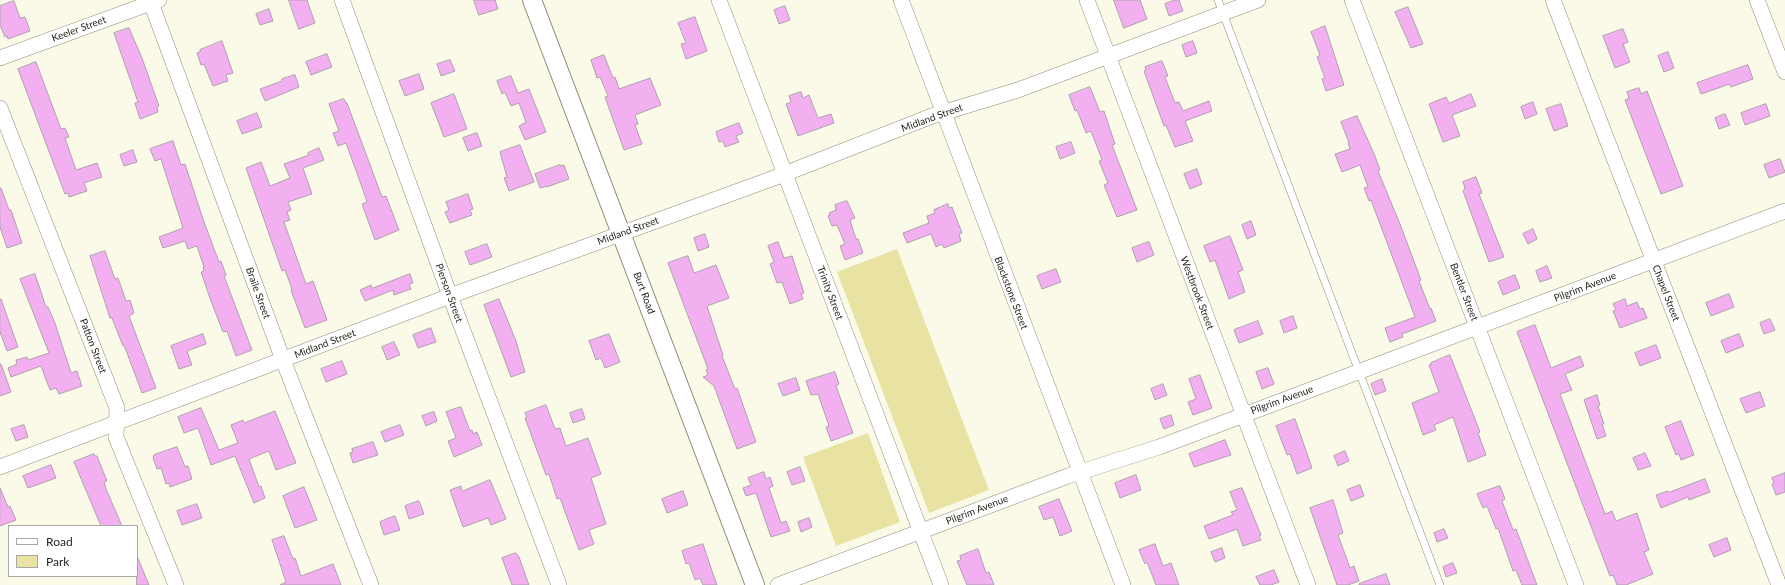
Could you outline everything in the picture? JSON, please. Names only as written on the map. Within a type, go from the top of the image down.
[{"type":"street","name":"Pierson Street","points":[[342,0],[450,296],[559,585]]},
{"type":"street","name":"Burt Road","points":[[532,0],[755,585]]},
{"type":"street","name":"Trinity Street","points":[[719,0],[941,585]]},
{"type":"street","name":"Blackstone Street","points":[[901,0],[1123,585]]},
{"type":"street","name":"Westbrook Street","points":[[1087,0],[1308,585]]},
{"type":"street","name":"Midland Street","points":[[0,467],[450,296],[784,174],[944,113],[1018,90],[1108,57],[1220,7],[1258,0]]},
{"type":"street","name":"Bentler Street","points":[[1352,0],[1576,585]]},
{"type":"street","name":"Chapel Street","points":[[1553,0],[1779,585]]},
{"type":"street","points":[[1758,0],[1785,72]]},
{"type":"street","name":"Keeler Street","points":[[0,58],[153,1]]},
{"type":"street","name":"Braile Street","points":[[153,1],[283,360],[371,585]]},
{"type":"street","name":"Patton Street","points":[[0,108],[117,408],[116,437],[176,585]]},
{"type":"street","name":"Pilgrim Avenue","points":[[778,585],[1080,472],[1159,447],[1785,211]]},
{"type":"lane","points":[[1220,7],[1360,371],[1440,585]]},
{"type":"green space","points":[[897,249],[989,490],[929,513],[837,272]]},
{"type":"green space","points":[[868,433],[900,522],[836,546],[803,457]]},
{"type":"building","points":[[289,0],[307,0],[315,23],[299,29]]},
{"type":"building","points":[[474,0],[495,0],[498,9],[479,15]]},
{"type":"building","points":[[1114,0],[1140,0],[1147,19],[1124,28]]},
{"type":"building","points":[[1179,0],[1183,11],[1169,16],[1165,4]]},
{"type":"building","points":[[14,1],[20,18],[25,17],[30,31],[8,39],[7,36],[5,37],[0,25],[0,6]]},
{"type":"building","points":[[785,6],[790,20],[779,24],[774,10]]},
{"type":"building","points":[[1408,7],[1423,44],[1411,48],[1395,12]]},
{"type":"building","points":[[269,9],[273,21],[260,25],[256,14]]},
{"type":"building","points":[[695,17],[707,51],[686,59],[681,44],[686,43],[678,23]]},
{"type":"building","points":[[1325,26],[1344,85],[1326,91],[1322,79],[1325,78],[1317,57],[1320,55],[1311,32]]},
{"type":"building","points":[[129,28],[142,58],[159,106],[157,107],[158,112],[140,119],[135,103],[138,102],[114,33]]},
{"type":"building","points":[[1623,29],[1628,42],[1623,44],[1630,62],[1615,68],[1603,36]]},
{"type":"building","points":[[222,41],[233,73],[226,75],[228,81],[213,86],[204,64],[201,65],[197,53],[200,52],[200,50]]},
{"type":"building","points":[[1193,41],[1197,53],[1186,57],[1182,45]]},
{"type":"building","points":[[1668,52],[1674,68],[1664,72],[1658,56]]},
{"type":"building","points":[[327,54],[332,67],[311,75],[306,62]]},
{"type":"building","points":[[604,55],[619,89],[650,78],[661,105],[635,115],[638,124],[635,125],[642,144],[624,150],[605,97],[608,96],[600,77],[597,78],[591,60]]},
{"type":"building","points":[[450,60],[455,71],[441,76],[437,64]]},
{"type":"building","points":[[1162,61],[1168,76],[1165,77],[1175,103],[1179,102],[1183,111],[1209,101],[1212,111],[1185,121],[1193,141],[1175,147],[1166,125],[1164,126],[1144,71],[1146,70],[1145,67]]},
{"type":"building","points":[[36,62],[61,129],[65,128],[69,137],[65,138],[76,170],[97,163],[102,177],[84,183],[87,191],[69,197],[68,193],[65,194],[18,69]]},
{"type":"building","points":[[1748,65],[1753,79],[1731,87],[1730,84],[1701,94],[1697,83]]},
{"type":"building","points":[[419,74],[424,89],[405,96],[399,81]]},
{"type":"building","points":[[295,75],[299,87],[265,101],[260,89]]},
{"type":"building","points":[[511,76],[518,93],[529,89],[546,132],[525,140],[519,126],[526,122],[519,103],[511,106],[505,92],[502,94],[497,81]]},
{"type":"building","points":[[1090,87],[1100,112],[1104,111],[1115,144],[1112,145],[1137,210],[1117,217],[1104,185],[1108,183],[1099,161],[1102,160],[1091,131],[1086,133],[1069,95]]},
{"type":"building","points":[[1639,88],[1641,94],[1647,91],[1683,186],[1661,194],[1625,100],[1629,98],[1627,92]]},
{"type":"building","points":[[801,92],[803,98],[809,95],[818,118],[831,114],[834,123],[798,136],[786,104],[791,102],[789,96]]},
{"type":"building","points":[[454,94],[467,129],[444,137],[431,103]]},
{"type":"building","points":[[1471,94],[1476,106],[1452,115],[1460,136],[1443,142],[1429,104],[1446,97],[1449,103]]},
{"type":"building","points":[[344,99],[347,103],[382,197],[386,196],[399,230],[375,240],[362,204],[367,202],[346,143],[338,146],[333,133],[339,131],[329,104]]},
{"type":"building","points":[[1533,102],[1537,114],[1525,119],[1521,107]]},
{"type":"building","points":[[1561,104],[1568,126],[1554,131],[1546,109]]},
{"type":"building","points":[[1766,104],[1770,116],[1745,125],[1741,113]]},
{"type":"building","points":[[257,113],[262,127],[242,134],[237,121]]},
{"type":"building","points":[[1725,114],[1730,125],[1719,129],[1715,118]]},
{"type":"building","points":[[1357,116],[1375,156],[1380,170],[1378,171],[1421,280],[1419,281],[1436,321],[1402,334],[1403,337],[1390,342],[1385,328],[1415,317],[1371,200],[1369,201],[1364,188],[1368,187],[1360,165],[1342,172],[1335,154],[1350,149],[1341,122]]},
{"type":"building","points":[[739,123],[743,133],[736,136],[739,142],[725,147],[723,141],[719,142],[716,132]]},
{"type":"building","points":[[477,133],[482,146],[468,151],[463,138]]},
{"type":"building","points":[[173,141],[181,165],[185,164],[204,222],[219,262],[221,261],[226,275],[224,276],[252,350],[236,356],[227,331],[223,332],[211,301],[201,272],[204,271],[204,267],[197,246],[188,249],[185,241],[163,248],[159,237],[183,228],[161,159],[155,161],[150,149]]},
{"type":"building","points":[[1071,142],[1075,153],[1060,159],[1056,147]]},
{"type":"building","points":[[520,145],[534,182],[509,191],[504,178],[507,177],[500,152]]},
{"type":"building","points":[[319,148],[324,160],[303,168],[312,194],[288,202],[291,210],[287,212],[290,220],[284,222],[306,284],[313,281],[327,320],[305,328],[285,270],[282,271],[246,168],[261,162],[270,186],[290,178],[284,164],[309,155],[308,153]]},
{"type":"building","points":[[133,150],[137,162],[124,166],[120,155]]},
{"type":"building","points":[[1780,159],[1785,172],[1769,178],[1764,165]]},
{"type":"building","points":[[564,165],[569,179],[540,188],[535,174]]},
{"type":"building","points":[[1197,169],[1202,184],[1190,189],[1184,174]]},
{"type":"building","points":[[1476,177],[1482,193],[1479,194],[1504,257],[1489,262],[1463,191],[1465,188],[1463,182]]},
{"type":"building","points":[[0,188],[9,210],[11,210],[22,243],[7,248],[0,227]]},
{"type":"building","points":[[468,194],[473,209],[470,210],[472,215],[450,223],[445,212],[449,210],[446,202]]},
{"type":"building","points":[[847,201],[855,218],[850,220],[856,239],[858,239],[863,253],[845,260],[840,246],[845,244],[837,225],[832,226],[828,216],[830,215],[829,213],[836,210],[835,205]]},
{"type":"building","points":[[948,204],[949,208],[952,207],[962,233],[959,234],[961,241],[944,248],[942,244],[936,247],[931,234],[907,243],[903,233],[929,223],[927,216],[935,213],[934,210]]},
{"type":"building","points":[[1251,221],[1256,235],[1247,239],[1242,225]]},
{"type":"building","points":[[1533,229],[1537,239],[1528,244],[1523,234]]},
{"type":"building","points":[[705,234],[709,247],[698,251],[694,238]]},
{"type":"building","points":[[1230,236],[1243,270],[1238,272],[1245,292],[1229,299],[1215,260],[1210,262],[1204,246]]},
{"type":"building","points":[[778,242],[784,258],[792,256],[804,293],[801,294],[803,299],[790,304],[782,282],[777,283],[770,264],[774,262],[768,246]]},
{"type":"building","points":[[1149,242],[1154,255],[1137,262],[1132,248]]},
{"type":"building","points":[[487,244],[492,257],[470,265],[465,252]]},
{"type":"building","points":[[105,251],[115,279],[118,278],[126,301],[130,300],[134,313],[129,316],[156,388],[142,393],[124,345],[123,346],[112,318],[110,318],[90,256]]},
{"type":"building","points":[[688,256],[694,273],[716,265],[729,298],[707,306],[723,355],[722,356],[735,389],[737,388],[756,442],[737,449],[714,386],[703,377],[708,375],[706,370],[708,369],[668,263]]},
{"type":"building","points":[[1547,266],[1552,278],[1540,282],[1536,271]]},
{"type":"building","points":[[1056,269],[1061,282],[1042,289],[1037,276]]},
{"type":"building","points":[[35,274],[46,307],[48,307],[55,323],[71,373],[77,371],[82,386],[59,394],[56,388],[50,390],[41,366],[11,377],[8,368],[17,364],[16,360],[27,357],[28,360],[49,353],[20,279]]},
{"type":"building","points":[[410,274],[413,283],[409,284],[411,289],[394,295],[393,290],[365,301],[360,290],[371,285],[372,288]]},
{"type":"building","points":[[1515,275],[1520,288],[1503,295],[1498,282]]},
{"type":"building","points":[[1729,294],[1734,307],[1711,316],[1706,303]]},
{"type":"building","points":[[0,299],[18,347],[7,351],[0,332]]},
{"type":"building","points":[[499,299],[516,341],[525,372],[511,377],[484,305]]},
{"type":"building","points":[[1625,299],[1627,306],[1637,302],[1640,309],[1643,308],[1647,318],[1620,328],[1613,311],[1616,310],[1613,304]]},
{"type":"building","points":[[1293,316],[1297,328],[1284,333],[1280,321]]},
{"type":"building","points":[[1770,319],[1775,330],[1764,334],[1760,323]]},
{"type":"building","points":[[1258,321],[1263,334],[1239,343],[1234,330]]},
{"type":"building","points":[[1535,325],[1551,368],[1580,356],[1584,366],[1565,374],[1572,390],[1560,394],[1605,514],[1612,511],[1616,521],[1637,513],[1649,550],[1644,552],[1653,574],[1626,585],[1617,585],[1613,575],[1610,576],[1517,332]]},
{"type":"building","points":[[431,328],[436,342],[418,348],[413,335]]},
{"type":"building","points":[[203,334],[206,344],[187,351],[192,365],[179,369],[171,346]]},
{"type":"building","points":[[609,334],[620,362],[605,368],[601,358],[596,360],[589,341]]},
{"type":"building","points":[[1739,334],[1744,346],[1726,353],[1721,341]]},
{"type":"building","points":[[394,342],[400,355],[387,360],[382,347]]},
{"type":"building","points":[[1656,345],[1661,358],[1640,366],[1635,353]]},
{"type":"building","points":[[1450,355],[1480,432],[1478,433],[1486,455],[1468,462],[1453,417],[1434,425],[1436,430],[1423,435],[1412,403],[1439,392],[1429,365]]},
{"type":"building","points":[[342,361],[347,374],[326,382],[321,369]]},
{"type":"building","points":[[0,364],[11,392],[0,396]]},
{"type":"building","points":[[1268,368],[1274,384],[1262,389],[1256,372]]},
{"type":"building","points":[[835,372],[839,384],[836,386],[853,433],[831,441],[826,427],[829,426],[818,394],[811,395],[806,381]]},
{"type":"building","points":[[1200,375],[1212,408],[1193,415],[1188,402],[1196,399],[1189,379]]},
{"type":"building","points":[[796,378],[800,390],[783,396],[778,384]]},
{"type":"building","points":[[1382,379],[1386,391],[1375,395],[1371,384]]},
{"type":"building","points":[[1163,384],[1167,395],[1155,400],[1151,389]]},
{"type":"building","points":[[1760,392],[1765,406],[1746,413],[1740,399]]},
{"type":"building","points":[[1597,395],[1600,405],[1598,406],[1606,436],[1597,439],[1584,400]]},
{"type":"building","points":[[546,405],[555,429],[560,428],[566,446],[588,438],[601,474],[591,478],[606,524],[589,530],[594,544],[579,550],[560,498],[557,499],[549,474],[546,475],[525,418],[527,417],[525,413]]},
{"type":"building","points":[[461,407],[470,431],[472,430],[473,434],[477,432],[482,445],[454,457],[448,441],[456,438],[446,412]]},
{"type":"building","points":[[201,408],[219,450],[238,443],[231,425],[243,420],[244,423],[275,411],[296,463],[276,470],[269,451],[249,459],[259,487],[261,486],[265,498],[254,503],[235,456],[211,465],[198,428],[184,433],[178,417]]},
{"type":"building","points":[[582,409],[585,419],[573,423],[570,413]]},
{"type":"building","points":[[434,412],[437,421],[426,426],[422,416]]},
{"type":"building","points":[[1171,415],[1174,425],[1164,429],[1160,419]]},
{"type":"building","points":[[1295,419],[1312,468],[1297,474],[1290,454],[1287,455],[1276,426]]},
{"type":"building","points":[[1681,421],[1694,455],[1681,460],[1679,454],[1676,455],[1665,427]]},
{"type":"building","points":[[24,425],[28,437],[16,441],[11,429]]},
{"type":"building","points":[[400,425],[404,435],[385,442],[381,432]]},
{"type":"building","points":[[1225,440],[1231,455],[1194,467],[1189,454]]},
{"type":"building","points":[[373,442],[378,455],[353,463],[350,453],[353,452],[352,449]]},
{"type":"building","points":[[177,447],[185,467],[188,466],[192,479],[170,487],[169,483],[166,484],[161,468],[157,469],[153,458],[154,455]]},
{"type":"building","points":[[1345,451],[1349,461],[1338,466],[1334,456]]},
{"type":"building","points":[[1645,453],[1651,466],[1638,470],[1633,458]]},
{"type":"building","points":[[94,454],[97,456],[107,481],[104,482],[106,489],[122,525],[101,525],[74,462]]},
{"type":"building","points":[[51,465],[56,478],[28,488],[23,476]]},
{"type":"building","points":[[800,467],[805,481],[792,485],[787,472]]},
{"type":"building","points":[[764,472],[766,479],[770,477],[773,486],[769,488],[781,523],[786,521],[790,531],[771,537],[756,493],[746,496],[743,488],[751,485],[748,478]]},
{"type":"building","points":[[1785,473],[1785,492],[1776,495],[1772,484],[1774,483],[1772,478]]},
{"type":"building","points":[[1136,475],[1141,490],[1120,498],[1115,483]]},
{"type":"building","points":[[1705,479],[1710,492],[1689,500],[1688,497],[1661,508],[1656,495]]},
{"type":"building","points":[[490,480],[506,519],[491,525],[488,518],[463,527],[450,490],[461,486],[462,491]]},
{"type":"building","points":[[1360,485],[1364,496],[1351,501],[1347,490]]},
{"type":"building","points":[[1500,486],[1505,499],[1502,501],[1513,530],[1516,529],[1537,585],[1522,585],[1516,570],[1513,571],[1498,528],[1496,529],[1487,506],[1483,508],[1477,494]]},
{"type":"building","points":[[304,487],[317,520],[295,528],[283,496]]},
{"type":"building","points":[[0,488],[8,507],[10,506],[16,520],[0,526]]},
{"type":"building","points":[[1242,488],[1261,535],[1259,536],[1261,540],[1243,546],[1237,529],[1209,539],[1204,526],[1233,515],[1231,512],[1237,510],[1230,492]]},
{"type":"building","points":[[683,491],[688,505],[667,513],[662,499]]},
{"type":"building","points":[[1059,499],[1072,531],[1060,536],[1053,517],[1044,520],[1039,507]]},
{"type":"building","points":[[1333,500],[1343,533],[1338,535],[1350,568],[1354,566],[1359,581],[1348,585],[1337,585],[1310,508]]},
{"type":"building","points":[[419,501],[424,514],[409,519],[405,506]]},
{"type":"building","points":[[197,504],[202,518],[182,525],[177,511]]},
{"type":"building","points":[[395,516],[400,530],[384,535],[380,522]]},
{"type":"building","points":[[809,518],[812,527],[801,532],[798,522]]},
{"type":"building","points":[[1444,529],[1448,538],[1437,542],[1434,533]]},
{"type":"building","points":[[284,536],[293,559],[295,558],[301,576],[333,564],[341,585],[280,585],[286,582],[272,540]]},
{"type":"building","points":[[1727,538],[1731,550],[1714,557],[1709,545]]},
{"type":"building","points":[[703,544],[717,585],[703,585],[700,578],[695,580],[689,563],[686,564],[682,551]]},
{"type":"building","points":[[1155,544],[1163,566],[1171,563],[1179,585],[1156,585],[1147,562],[1145,564],[1139,550]]},
{"type":"building","points":[[1222,548],[1225,558],[1215,562],[1211,552]]},
{"type":"building","points":[[978,549],[986,573],[989,572],[994,585],[967,585],[957,561],[961,560],[960,556]]},
{"type":"building","points":[[516,553],[519,557],[529,585],[512,585],[502,558]]},
{"type":"building","points":[[138,558],[149,585],[137,585],[138,577]]},
{"type":"building","points":[[1453,563],[1457,573],[1446,577],[1443,567]]},
{"type":"building","points":[[1274,570],[1279,582],[1271,585],[1260,585],[1256,577]]},
{"type":"building","points":[[1386,574],[1390,585],[1359,585],[1359,584]]}]
